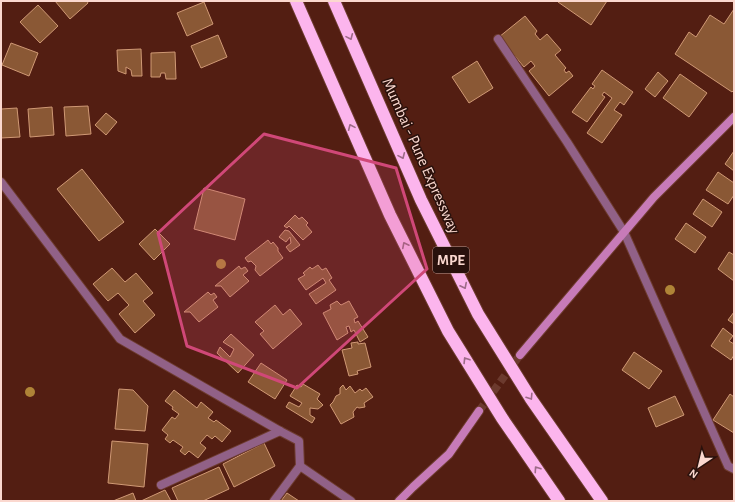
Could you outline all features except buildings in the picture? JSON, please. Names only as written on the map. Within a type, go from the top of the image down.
[{"type":"highway","name":"MPE","points":[[296,1],[390,215],[448,331],[502,418],[559,501]]},
{"type":"highway","name":"Mumbai - Pune Expressway","points":[[334,1],[421,200],[478,314],[531,399],[602,501]]},
{"type":"street","points":[[498,39],[567,142],[624,232],[728,466],[734,469]]},
{"type":"street","points":[[520,355],[654,197],[734,117]]},
{"type":"street","points":[[1,182],[120,340],[280,431],[299,440],[300,466],[274,501]]},
{"type":"street","points":[[400,501],[449,454],[479,410]]},
{"type":"street","points":[[161,485],[280,431]]},
{"type":"street","points":[[300,466],[351,501]]},
{"type":"highlighted area","points":[[264,134],[396,168],[427,269],[297,388],[187,346],[158,233]]},
{"type":"tunnel","points":[[479,411],[520,355]]}]
